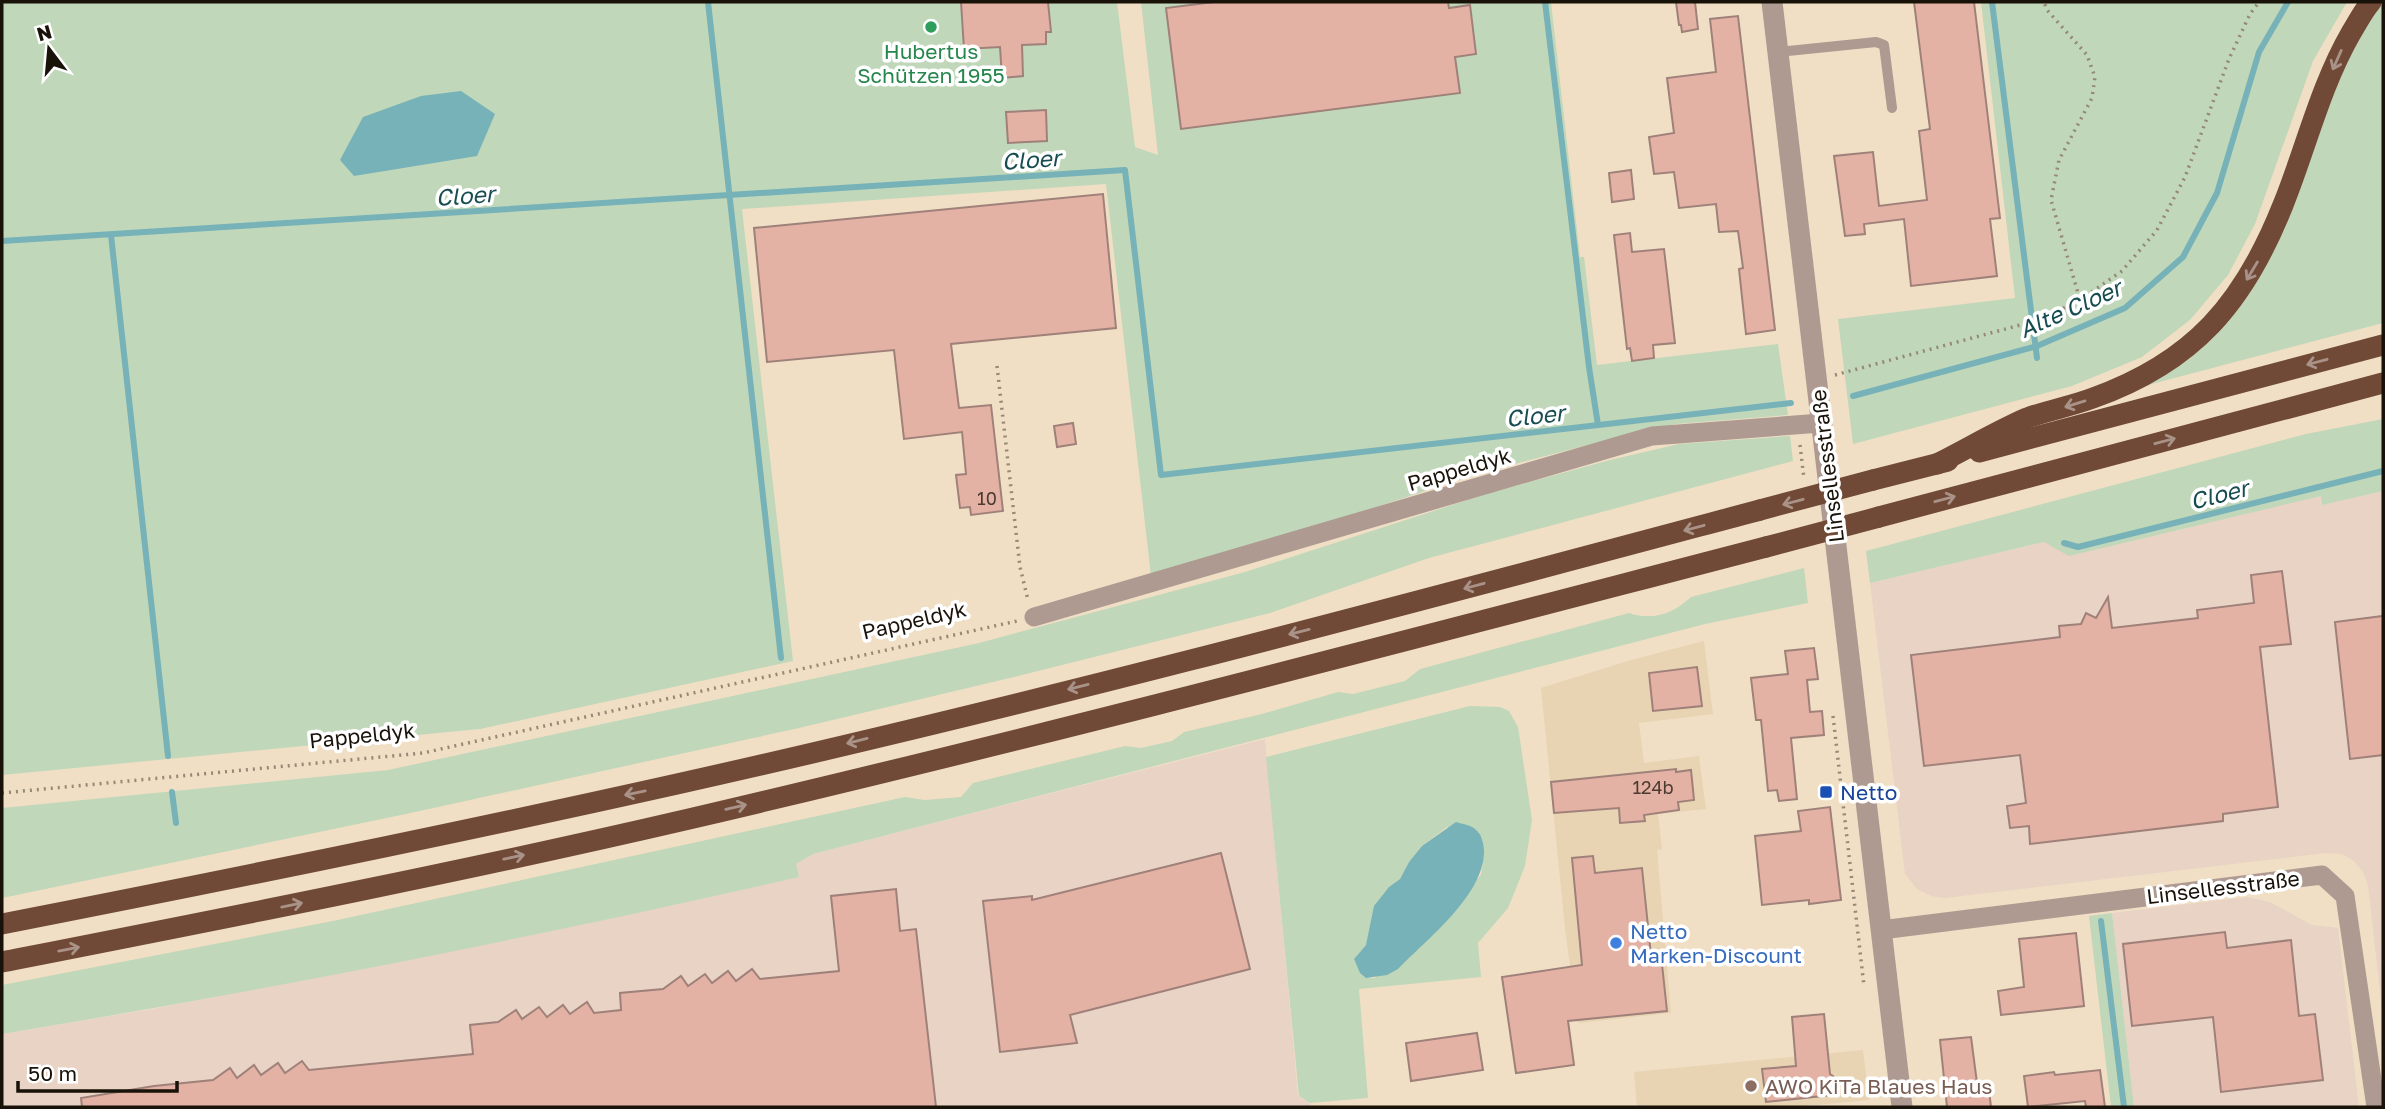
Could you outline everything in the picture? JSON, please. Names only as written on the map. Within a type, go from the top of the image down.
[{"type":"highway","points":[[1937,464],[2027,419],[2094,398],[2154,371],[2198,339],[2216,320],[2234,300],[2263,253],[2340,53],[2371,2]]},
{"type":"highway","points":[[2,924],[289,868],[680,783],[1016,703],[1338,622],[2383,345]]},
{"type":"highway","points":[[2,962],[296,904],[686,820],[1065,728],[1766,547],[2383,383]]},
{"type":"street","name":"Linsellesstraße","points":[[1772,2],[1902,1107]]},
{"type":"street","name":"Pappeldyk","points":[[1034,617],[1652,436],[1821,423]]},
{"type":"street","name":"Linsellesstraße","points":[[1881,930],[2322,875],[2345,896],[2376,1107]]},
{"type":"lane","points":[[1778,52],[1876,42],[1884,45],[1892,108]]},
{"type":"path","points":[[2045,2],[2047,10],[2087,55],[2095,77],[2092,99],[2059,160],[2050,200],[2080,300]]},
{"type":"path","points":[[1816,380],[2046,317],[2080,300],[2122,271],[2157,230],[2185,177],[2230,59],[2250,14],[2259,2]]},
{"type":"path","points":[[997,366],[1020,567],[1034,617]]},
{"type":"path","points":[[1798,425],[1806,491]]},
{"type":"path","name":"Pappeldyk","points":[[2,793],[423,753],[1034,617]]},
{"type":"path","points":[[1831,703],[1864,986]]},
{"type":"shaded area","points":[[2383,491],[2383,1018],[2368,885],[2363,872],[2354,861],[2342,854],[2326,853],[1945,898],[1931,896],[1917,889],[1905,874],[1870,583],[2044,542],[2321,496],[2322,505]]},
{"type":"shaded area","points":[[1704,641],[1713,714],[1639,723],[1644,763],[1699,756],[1706,809],[1658,814],[1662,849],[1657,850],[1671,1013],[1578,1023],[1565,929],[1541,688]]},
{"type":"shaded area","points":[[1265,739],[1298,1096],[1310,1103],[1311,1107],[2,1107],[2,1034],[147,1010],[362,969],[798,877],[796,864],[813,854]]},
{"type":"shaded area","points":[[2247,897],[2270,902],[2312,925],[2338,928],[2359,1107],[2134,1107],[2112,913]]},
{"type":"shaded area","name":"AWO KiTa Blaues Haus","points":[[1863,1050],[1869,1100],[1795,1107],[1637,1107],[1634,1072]]},
{"type":"green space","points":[[2,2],[1117,2],[1135,147],[1158,155],[1141,2],[1551,2],[1580,257],[1584,257],[1597,365],[1778,344],[1788,415],[1676,424],[1634,433],[1483,472],[1239,552],[1151,576],[1106,184],[742,209],[793,661],[480,729],[2,775]]},
{"type":"green space","points":[[1981,2],[2347,2],[2313,61],[2255,224],[2228,275],[2190,320],[2142,357],[2072,386],[1853,444],[1838,319],[2015,298]]},
{"type":"green space","points":[[2383,2],[2383,323],[2148,385],[2191,357],[2224,326],[2251,291],[2288,214],[2342,73],[2368,23]]},
{"type":"green space","points":[[2383,419],[2383,491],[2322,505],[2321,496],[2069,556],[2044,542],[1870,583],[1866,551],[2306,434]]},
{"type":"green space","points":[[1790,436],[1793,461],[1429,558],[1270,613],[799,728],[406,814],[2,898],[2,808],[388,770],[979,643],[1245,572],[1489,493],[1610,460],[1679,444]]},
{"type":"green space","points":[[1804,568],[1808,603],[1705,624],[813,854],[796,864],[799,877],[402,962],[2,1034],[2,985],[333,921],[905,797],[925,800],[961,797],[973,783],[1125,746],[1141,748],[1172,741],[1184,732],[1262,714],[1338,692],[1353,694],[1405,681],[1420,669],[1629,613],[1654,616],[1670,612],[1691,597]]},
{"type":"green space","points":[[1470,706],[1500,707],[1509,711],[1518,727],[1532,820],[1525,866],[1508,908],[1478,943],[1481,977],[1359,989],[1368,1098],[1310,1103],[1299,1096],[1266,757]],"holes":[[[1447,827],[1482,838],[1484,852],[1481,875],[1375,978],[1364,975],[1354,959],[1366,945],[1389,887],[1400,879],[1422,846]]]},
{"type":"green space","points":[[2112,913],[2134,1107],[2111,1107],[2089,916]]},
{"type":"water","points":[[461,91],[495,114],[477,156],[354,176],[340,160],[363,117],[421,96]]},
{"type":"water","points":[[1456,822],[1474,828],[1482,839],[1482,866],[1475,883],[1453,915],[1398,969],[1387,975],[1366,978],[1360,973],[1354,959],[1366,945],[1374,906],[1389,887],[1400,879],[1422,846]]},
{"type":"building","points":[[961,2],[1048,2],[1051,32],[1046,32],[1046,44],[1022,45],[1023,76],[1002,78],[1000,47],[964,49]]},
{"type":"building","points":[[1214,2],[1448,2],[1449,8],[1470,5],[1476,54],[1455,57],[1460,93],[1181,129],[1166,8]]},
{"type":"building","points":[[1676,2],[1695,2],[1698,29],[1682,32]]},
{"type":"building","points":[[1914,2],[1974,2],[2000,218],[1990,219],[1997,276],[1911,286],[1904,219],[1864,224],[1865,234],[1845,236],[1834,156],[1873,152],[1879,206],[1927,200],[1919,131],[1930,129]]},
{"type":"building","points":[[1738,16],[1775,330],[1746,334],[1739,269],[1743,268],[1738,231],[1719,232],[1716,204],[1679,208],[1674,172],[1654,174],[1649,137],[1674,133],[1667,78],[1716,72],[1710,19]]},
{"type":"building","points":[[1046,110],[1047,141],[1008,143],[1006,112]]},
{"type":"building","points":[[1631,170],[1634,199],[1612,202],[1609,173]]},
{"type":"building","points":[[1103,194],[1116,328],[951,344],[959,408],[991,405],[1003,511],[971,515],[970,507],[960,508],[956,475],[966,474],[962,432],[904,439],[894,350],[767,362],[754,228]]},
{"type":"building","points":[[1630,233],[1632,252],[1664,249],[1675,343],[1653,345],[1654,358],[1632,361],[1630,348],[1627,349],[1614,235]]},
{"type":"building","points":[[1073,423],[1076,444],[1057,447],[1054,426]]},
{"type":"building","points":[[2282,571],[2291,644],[2260,647],[2278,807],[2223,814],[2223,821],[2030,844],[2029,826],[2010,828],[2007,806],[2026,803],[2020,755],[1924,766],[1911,655],[2060,637],[2059,626],[2081,624],[2086,613],[2096,618],[2108,597],[2112,628],[2198,618],[2197,610],[2254,603],[2251,575]]},
{"type":"building","points":[[2383,616],[2383,755],[2350,759],[2335,622]]},
{"type":"building","points":[[1814,648],[1818,679],[1807,680],[1810,712],[1822,711],[1824,735],[1791,738],[1797,799],[1779,801],[1777,790],[1768,791],[1761,720],[1756,720],[1751,678],[1788,674],[1785,651]]},
{"type":"building","points":[[1697,667],[1702,706],[1653,711],[1649,673]]},
{"type":"building","points":[[1676,769],[1676,772],[1691,770],[1694,800],[1678,802],[1679,810],[1644,815],[1645,821],[1620,823],[1619,808],[1554,813],[1551,782]]},
{"type":"building","points":[[1830,807],[1841,900],[1762,905],[1755,836],[1801,831],[1798,811]]},
{"type":"building","points":[[1221,853],[1250,969],[1070,1015],[1077,1043],[1000,1052],[983,901],[1032,896],[1032,900]]},
{"type":"building","points":[[1593,856],[1595,873],[1642,868],[1652,965],[1662,964],[1667,1011],[1568,1021],[1574,1065],[1516,1073],[1502,977],[1582,965],[1572,858]]},
{"type":"building","points":[[896,889],[900,931],[916,929],[936,1107],[82,1107],[81,1098],[213,1080],[230,1068],[237,1078],[254,1065],[261,1075],[278,1063],[285,1073],[302,1061],[309,1070],[473,1054],[470,1025],[498,1022],[516,1010],[522,1019],[539,1007],[547,1017],[563,1005],[570,1014],[587,1002],[594,1013],[621,1010],[620,993],[663,989],[681,976],[688,986],[705,974],[712,983],[728,971],[736,981],[752,969],[760,979],[839,971],[831,896]]},
{"type":"building","points":[[2225,932],[2227,948],[2291,940],[2299,1016],[2315,1014],[2323,1080],[2221,1092],[2213,1017],[2132,1026],[2123,944]]},
{"type":"building","points":[[2076,933],[2084,1006],[2001,1015],[1998,991],[2024,987],[2019,939]]},
{"type":"building","points":[[1824,1014],[1830,1074],[1833,1076],[1834,1085],[1831,1089],[1832,1095],[1766,1102],[1762,1069],[1796,1066],[1792,1017]]},
{"type":"building","points":[[1477,1033],[1483,1070],[1411,1081],[1406,1043]]},
{"type":"building","points":[[1971,1037],[1977,1083],[1988,1082],[1991,1107],[1947,1107],[1940,1040]]},
{"type":"building","points":[[2100,1070],[2105,1107],[2086,1107],[2085,1101],[2028,1107],[2024,1076]]},
{"type":"waterway","points":[[708,2],[781,658]]},
{"type":"waterway","points":[[1545,2],[1598,425]]},
{"type":"waterway","points":[[1992,2],[2037,358]]},
{"type":"waterway","name":"Alte Cloer","points":[[1853,396],[2037,346],[2125,308],[2183,257],[2217,193],[2259,52],[2288,2]]},
{"type":"waterway","name":"Cloer","points":[[2,241],[1125,170],[1161,475],[1791,403]]},
{"type":"waterway","points":[[111,235],[168,756]]},
{"type":"waterway","name":"Cloer","points":[[2064,543],[2078,547],[2383,471]]},
{"type":"waterway","points":[[172,792],[176,823]]},
{"type":"waterway","points":[[2101,921],[2124,1107]]},
{"type":"place","name":"Hubertus Schützen 1955","points":[[931,27]]},
{"type":"place","name":"Netto","points":[[1826,792]]},
{"type":"place","name":"Netto Marken-Discount","points":[[1616,943]]},
{"type":"place","name":"AWO KiTa Blaues Haus","points":[[1751,1086]]}]
